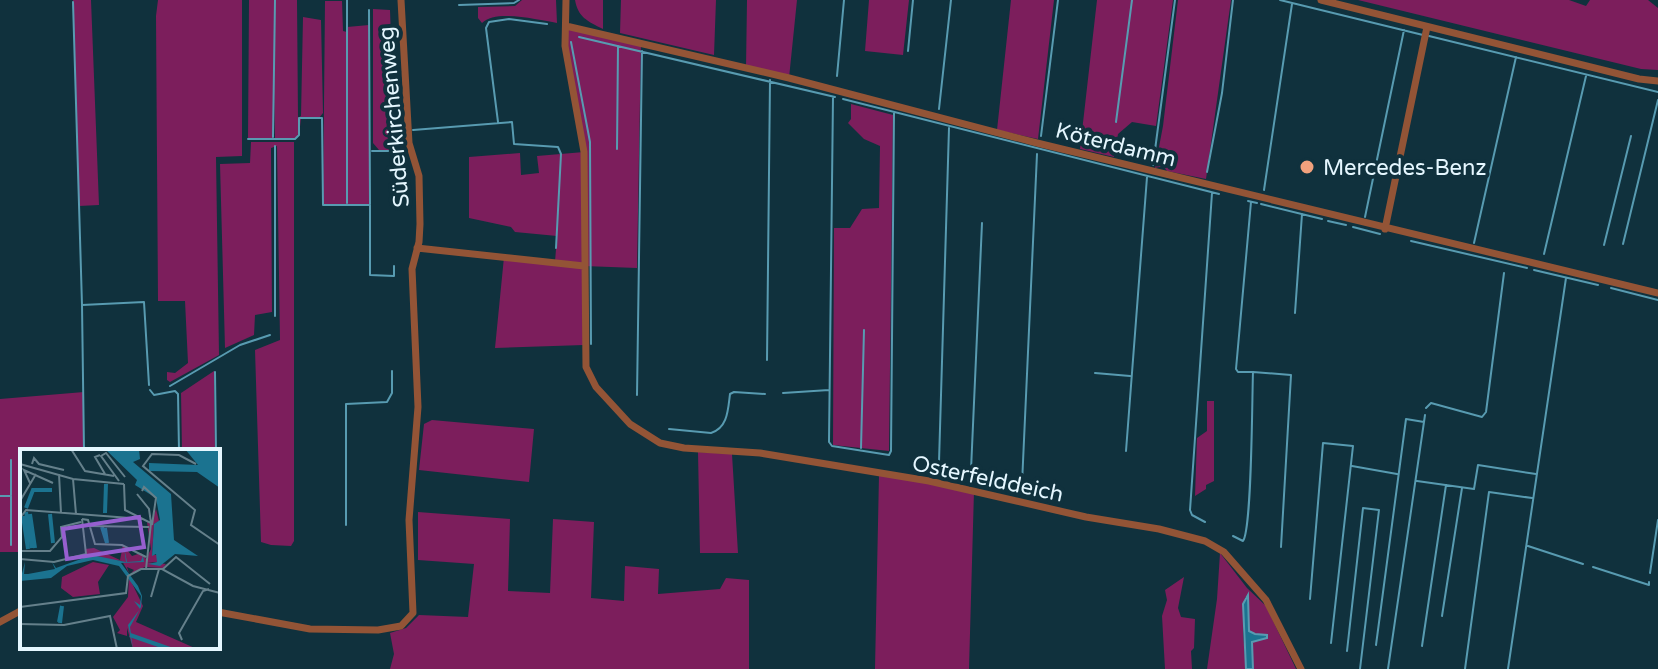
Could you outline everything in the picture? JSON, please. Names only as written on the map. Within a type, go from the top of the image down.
[{"type":"street","name":"Süderkirchenweg","points":[[220,612],[321,630],[389,630],[410,619],[414,605],[409,520],[418,421],[412,269],[421,231],[420,181],[409,143],[401,0]]},
{"type":"street","name":"Osterfelddeich","points":[[566,0],[565,46],[584,152],[586,367],[596,387],[630,424],[651,439],[684,448],[760,453],[929,481],[1083,517],[1159,529],[1205,541],[1224,552],[1266,600],[1301,669]]},
{"type":"street","points":[[1321,0],[1426,32],[1658,81]]},
{"type":"street","name":"Köterdamm","points":[[566,26],[789,78],[1385,229],[1658,293]]},
{"type":"street","points":[[1385,229],[1426,32]]},
{"type":"street","points":[[417,248],[584,266]]},
{"type":"street","points":[[0,622],[20,611]]},
{"type":"shaded area","points":[[73,0],[91,0],[99,205],[79,206]]},
{"type":"shaded area","points":[[158,0],[242,0],[242,156],[216,157],[219,355],[170,382],[167,372],[175,373],[188,363],[185,301],[158,301]]},
{"type":"shaded area","points":[[249,0],[297,0],[298,118],[301,116],[303,17],[321,20],[323,113],[319,118],[301,118],[299,135],[295,139],[275,139],[274,92],[273,139],[248,139]]},
{"type":"shaded area","points":[[522,0],[556,0],[557,23],[507,16],[482,23],[478,18],[478,7],[515,6]]},
{"type":"shaded area","points":[[575,0],[603,0],[603,29],[584,18]]},
{"type":"shaded area","points":[[621,0],[716,0],[714,55],[620,33]]},
{"type":"shaded area","points":[[747,0],[797,0],[789,78],[746,68]]},
{"type":"shaded area","points":[[869,0],[909,0],[903,55],[865,51]]},
{"type":"shaded area","points":[[1011,0],[1054,0],[1038,139],[997,130]]},
{"type":"shaded area","points":[[1097,0],[1173,0],[1156,126],[1132,122],[1118,134],[1114,157],[1080,149]]},
{"type":"shaded area","points":[[1178,0],[1231,0],[1206,179],[1167,171],[1163,166],[1155,168]]},
{"type":"shaded area","points":[[1358,0],[1569,0],[1586,6],[1590,0],[1648,0],[1658,8],[1658,70],[1641,69]]},
{"type":"shaded area","points":[[325,1],[342,1],[343,31],[347,32],[347,27],[369,25],[370,205],[323,205]]},
{"type":"shaded area","points":[[373,9],[390,10],[395,150],[379,150],[373,143]]},
{"type":"shaded area","points":[[566,26],[641,43],[637,268],[584,266],[584,345],[495,348],[504,257],[555,262],[557,236],[515,232],[511,227],[469,218],[469,157],[520,153],[521,175],[539,173],[537,156],[584,152],[565,46]]},
{"type":"shaded area","points":[[851,104],[893,115],[889,451],[833,445],[834,228],[850,228],[862,209],[879,208],[880,146],[864,139],[848,123]]},
{"type":"shaded area","points":[[251,142],[294,142],[294,541],[291,546],[261,542],[255,350],[280,340],[277,146],[271,148],[272,312],[255,315],[254,335],[225,348],[220,164],[250,163]]},
{"type":"shaded area","points":[[214,371],[215,449],[182,449],[181,393]]},
{"type":"shaded area","points":[[84,392],[84,449],[20,449],[20,552],[0,552],[0,399]]},
{"type":"shaded area","points":[[1207,401],[1214,401],[1214,481],[1195,496],[1197,438],[1207,431]]},
{"type":"shaded area","points":[[432,420],[534,429],[529,482],[419,470],[424,424]]},
{"type":"shaded area","points":[[698,452],[732,454],[738,553],[700,553]]},
{"type":"shaded area","points":[[879,475],[974,491],[969,669],[875,669]]},
{"type":"shaded area","points":[[418,512],[510,519],[508,591],[550,593],[553,519],[594,522],[591,598],[624,601],[625,566],[659,569],[658,594],[720,589],[726,578],[749,580],[749,669],[390,669],[394,654],[390,633],[406,628],[419,615],[468,617],[474,564],[418,560]]},
{"type":"shaded area","points":[[1220,553],[1247,588],[1266,606],[1296,669],[1253,669],[1252,642],[1260,639],[1249,631],[1249,598],[1245,597],[1243,633],[1246,669],[1207,669]]},
{"type":"shaded area","points":[[1184,577],[1178,608],[1181,617],[1195,619],[1192,669],[1165,669],[1162,616],[1167,600],[1165,590]]},
{"type":"water","points":[[1248,595],[1249,631],[1267,635],[1267,638],[1252,642],[1253,669],[1246,669],[1243,604]]},
{"type":"waterway","points":[[273,137],[275,0]]},
{"type":"waterway","points":[[347,0],[347,203]]},
{"type":"waterway","points":[[459,5],[514,3],[519,0]]},
{"type":"waterway","points":[[837,76],[844,0]]},
{"type":"waterway","points":[[908,51],[913,0]]},
{"type":"waterway","points":[[939,109],[951,0]]},
{"type":"waterway","points":[[1041,136],[1058,0]]},
{"type":"waterway","points":[[1116,122],[1132,0]]},
{"type":"waterway","points":[[1153,165],[1175,0]]},
{"type":"waterway","points":[[1207,172],[1222,93],[1233,0]]},
{"type":"waterway","points":[[1280,0],[1423,35]]},
{"type":"waterway","points":[[73,2],[82,305]]},
{"type":"waterway","points":[[1264,190],[1292,4]]},
{"type":"waterway","points":[[369,10],[370,204]]},
{"type":"waterway","points":[[498,122],[486,28],[489,22],[509,19],[547,24]]},
{"type":"waterway","points":[[1365,217],[1404,30]]},
{"type":"waterway","points":[[1429,36],[1658,92]]},
{"type":"waterway","points":[[579,37],[835,97]]},
{"type":"waterway","points":[[372,151],[397,151],[398,148],[394,42]]},
{"type":"waterway","points":[[571,42],[590,142],[591,344]]},
{"type":"waterway","points":[[617,149],[618,46]]},
{"type":"waterway","points":[[637,395],[642,51]]},
{"type":"waterway","points":[[1474,243],[1516,57]]},
{"type":"waterway","points":[[1544,254],[1586,76]]},
{"type":"waterway","points":[[767,360],[770,80]]},
{"type":"waterway","points":[[833,97],[829,442],[832,446],[889,455],[894,113]]},
{"type":"waterway","points":[[843,99],[1219,194]]},
{"type":"waterway","points":[[1623,244],[1658,100]]},
{"type":"waterway","points":[[248,139],[295,139],[299,135],[299,118],[322,118],[323,205],[370,205],[370,275],[394,276],[394,266]]},
{"type":"waterway","points":[[413,130],[512,122],[514,144],[558,147],[561,154],[556,248]]},
{"type":"waterway","points":[[949,128],[939,462],[1022,484],[1037,154]]},
{"type":"waterway","points":[[1604,245],[1631,136]]},
{"type":"waterway","points":[[275,146],[275,316]]},
{"type":"waterway","points":[[1126,451],[1147,177]]},
{"type":"waterway","points":[[1205,522],[1192,515],[1190,510],[1212,193]]},
{"type":"waterway","points":[[1248,201],[1257,203]]},
{"type":"waterway","points":[[1233,536],[1243,541],[1250,489],[1253,372],[1238,372],[1236,369],[1251,202]]},
{"type":"waterway","points":[[1261,204],[1322,219]]},
{"type":"waterway","points":[[1295,313],[1302,214]]},
{"type":"waterway","points":[[1328,221],[1346,225]]},
{"type":"waterway","points":[[971,470],[982,223]]},
{"type":"waterway","points":[[1353,227],[1380,234]]},
{"type":"waterway","points":[[1411,241],[1527,268]]},
{"type":"waterway","points":[[1534,270],[1598,285]]},
{"type":"waterway","points":[[1426,408],[1431,403],[1482,417],[1486,412],[1504,273]]},
{"type":"waterway","points":[[1508,669],[1566,278]]},
{"type":"waterway","points":[[1611,288],[1658,300]]},
{"type":"waterway","points":[[84,449],[82,305],[144,302],[149,385]]},
{"type":"waterway","points":[[861,448],[864,330]]},
{"type":"waterway","points":[[170,386],[240,345],[270,335]]},
{"type":"waterway","points":[[346,525],[346,404],[387,402],[392,393],[392,371]]},
{"type":"waterway","points":[[215,372],[216,449]]},
{"type":"waterway","points":[[1253,372],[1291,375],[1281,547]]},
{"type":"waterway","points":[[1095,373],[1130,376]]},
{"type":"waterway","points":[[150,390],[154,395],[175,391],[178,394],[179,449]]},
{"type":"waterway","points":[[783,393],[829,390]]},
{"type":"waterway","points":[[669,429],[717,431],[728,412],[730,394],[765,394]]},
{"type":"waterway","points":[[1388,669],[1425,415]]},
{"type":"waterway","points":[[1376,645],[1406,419],[1424,422]]},
{"type":"waterway","points":[[1310,599],[1323,443],[1353,446],[1331,643]]},
{"type":"waterway","points":[[11,460],[11,495]]},
{"type":"waterway","points":[[1417,481],[1474,489],[1478,465],[1536,474]]},
{"type":"waterway","points":[[1352,466],[1397,474]]},
{"type":"waterway","points":[[1422,646],[1446,485]]},
{"type":"waterway","points":[[1442,616],[1462,488]]},
{"type":"waterway","points":[[1465,669],[1489,492],[1532,498]]},
{"type":"waterway","points":[[0,496],[11,496],[11,545]]},
{"type":"waterway","points":[[1347,651],[1363,508],[1379,510],[1360,669]]},
{"type":"waterway","points":[[1650,573],[1658,520]]},
{"type":"waterway","points":[[1528,546],[1583,564]]},
{"type":"waterway","points":[[1593,567],[1649,585],[1649,582]]},
{"type":"place","name":"Mercedes-Benz","points":[[1307,167]]}]
